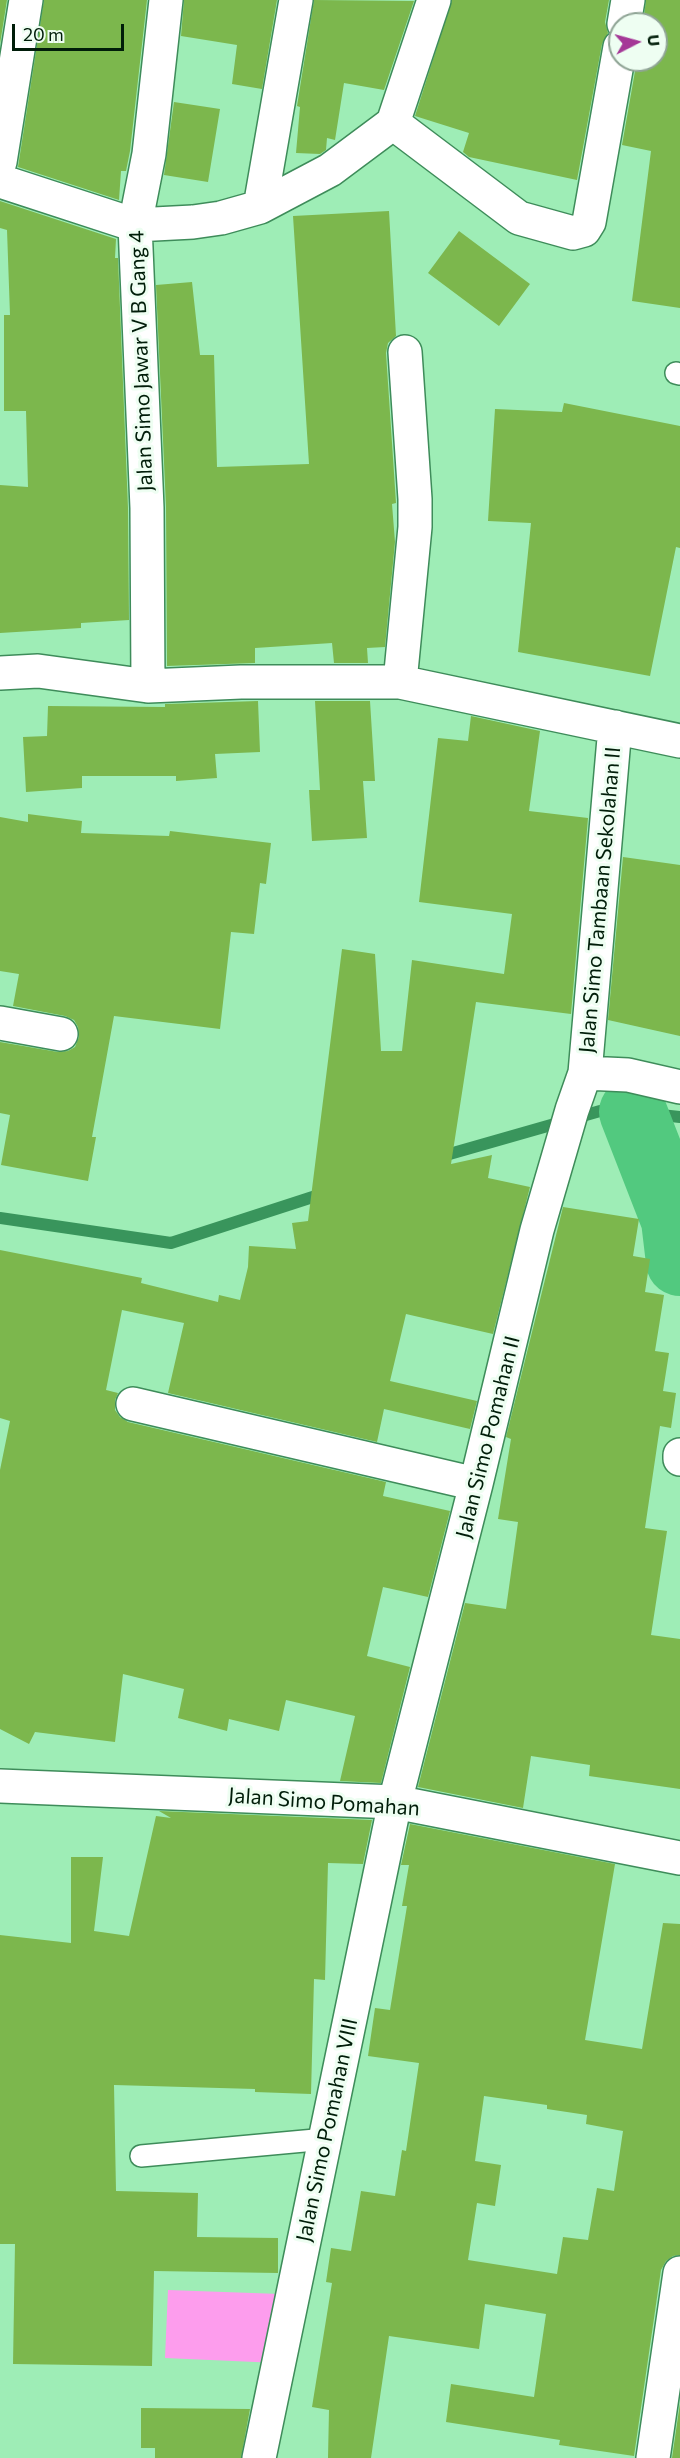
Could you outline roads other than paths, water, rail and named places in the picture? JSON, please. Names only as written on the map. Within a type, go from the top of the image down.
[{"type":"street","points":[[0,162],[26,0]]},
{"type":"street","name":"Jalan Simo Jawar V B Gang 4","points":[[148,686],[147,508],[135,225],[148,154],[166,0]]},
{"type":"street","points":[[260,207],[296,0]]},
{"type":"street","points":[[0,181],[135,225],[221,218],[260,207],[330,170],[393,123],[434,0]]},
{"type":"street","points":[[393,123],[519,218],[573,233],[584,230],[589,222],[616,72]]},
{"type":"street","points":[[400,682],[415,527],[405,352]]},
{"type":"street","points":[[0,673],[38,671],[148,686],[241,682],[400,682],[680,741]]},
{"type":"street","name":"Jalan Simo Tambaan Sekolahan II","points":[[585,1073],[615,727]]},
{"type":"street","points":[[0,1023],[61,1034]]},
{"type":"street","points":[[585,1073],[628,1075],[680,1087]]},
{"type":"street","name":"Jalan Simo Pomahan II","points":[[395,1802],[476,1484],[537,1230],[585,1073]]},
{"type":"street","points":[[133,1404],[476,1484]]},
{"type":"street","name":"Jalan Simo Pomahan","points":[[0,1786],[395,1802],[680,1858]]},
{"type":"street","name":"Jalan Simo Pomahan VIII","points":[[259,2458],[395,1802]]},
{"type":"street","points":[[653,2458],[680,2273]]},
{"type":"lane","points":[[141,2156],[326,2139]]},
{"type":"waterway","points":[[439,1157],[600,1111],[680,1117]]},
{"type":"waterway","points":[[633,1112],[675,1220],[680,1262]]},
{"type":"waterway","points":[[0,1218],[171,1243],[325,1193]]}]
